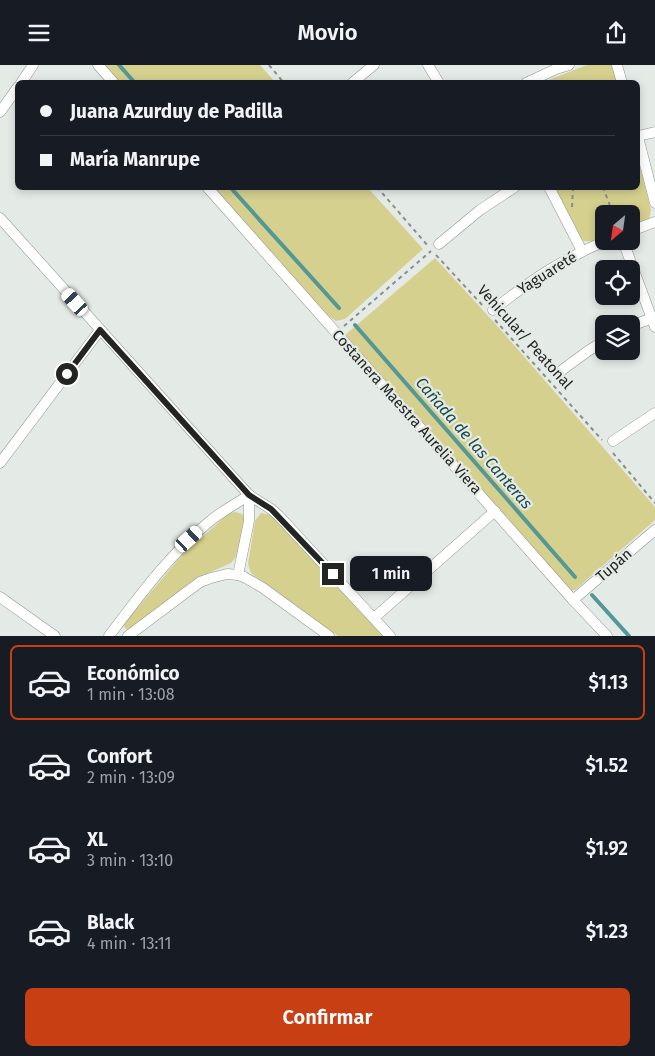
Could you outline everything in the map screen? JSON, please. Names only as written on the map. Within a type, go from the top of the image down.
[{"type":"street","points":[[22,80],[33,65]]},
{"type":"street","points":[[98,65],[111,80]]},
{"type":"street","points":[[356,80],[374,65]]},
{"type":"street","points":[[428,65],[437,80]]},
{"type":"street","points":[[532,80],[556,67],[569,65]]},
{"type":"street","points":[[617,65],[621,80]]},
{"type":"street","points":[[0,112],[15,91]]},
{"type":"street","points":[[640,136],[655,132]]},
{"type":"street","points":[[640,145],[655,203]]},
{"type":"street","name":"Costanera Maestra Aurelia Viera","points":[[210,190],[607,636]]},
{"type":"street","points":[[435,247],[480,210],[510,190]]},
{"type":"street","points":[[551,190],[582,251]]},
{"type":"street","points":[[0,218],[249,495],[271,509],[390,636]]},
{"type":"street","points":[[640,228],[655,222]]},
{"type":"street","name":"Yaguareté","points":[[491,313],[521,288],[543,273],[595,245]]},
{"type":"street","points":[[626,250],[654,321],[640,324]]},
{"type":"street","points":[[0,463],[100,330]]},
{"type":"street","points":[[558,373],[595,347]]},
{"type":"street","points":[[610,444],[655,413]]},
{"type":"street","points":[[238,575],[249,521],[249,495]]},
{"type":"street","points":[[108,636],[156,574],[179,549],[211,520],[249,495]]},
{"type":"street","points":[[374,618],[495,511]]},
{"type":"street","name":"Tupán","points":[[573,600],[655,530]]},
{"type":"street","points":[[128,636],[200,582],[227,574],[238,575],[263,588],[329,636]]},
{"type":"street","points":[[0,597],[55,636]]},
{"type":"path","points":[[269,65],[282,80]]},
{"type":"path","name":"Vehicular/ Peatonal","points":[[380,190],[435,247],[491,313],[610,444]]},
{"type":"path","points":[[604,190],[610,205]]},
{"type":"path","points":[[336,332],[435,247]]},
{"type":"path","points":[[613,453],[655,503]]},
{"type":"shaded area","points":[[105,65],[260,65],[273,80],[117,80]]},
{"type":"shaded area","points":[[587,65],[612,65],[616,80],[549,80]]},
{"type":"shaded area","points":[[640,167],[651,210],[649,219],[640,223],[640,205],[595,205],[595,240],[581,240],[553,190],[640,190]]},
{"type":"shaded area","points":[[214,190],[370,190],[423,249],[345,319],[336,321],[327,315]]},
{"type":"shaded area","points":[[435,258],[500,329],[655,507],[655,520],[575,590],[569,590],[405,406],[345,335]]},
{"type":"shaded area","points":[[235,512],[242,514],[245,519],[240,543],[235,558],[231,563],[204,575],[129,630],[126,628],[124,624],[183,554],[228,514]]},
{"type":"shaded area","points":[[261,513],[272,515],[385,636],[338,636],[251,573],[248,564],[255,521]]},
{"type":"waterway","name":"Cañada de las Canteras","points":[[119,65],[132,80]]},
{"type":"waterway","name":"Cañada de las Canteras","points":[[233,190],[339,308]]},
{"type":"waterway","name":"Cañada de las Canteras","points":[[355,325],[575,577]]},
{"type":"waterway","name":"Cañada de las Canteras","points":[[592,595],[629,636]]},
{"type":"route","points":[[67,374],[100,330],[249,495],[271,509],[333,574]]}]
